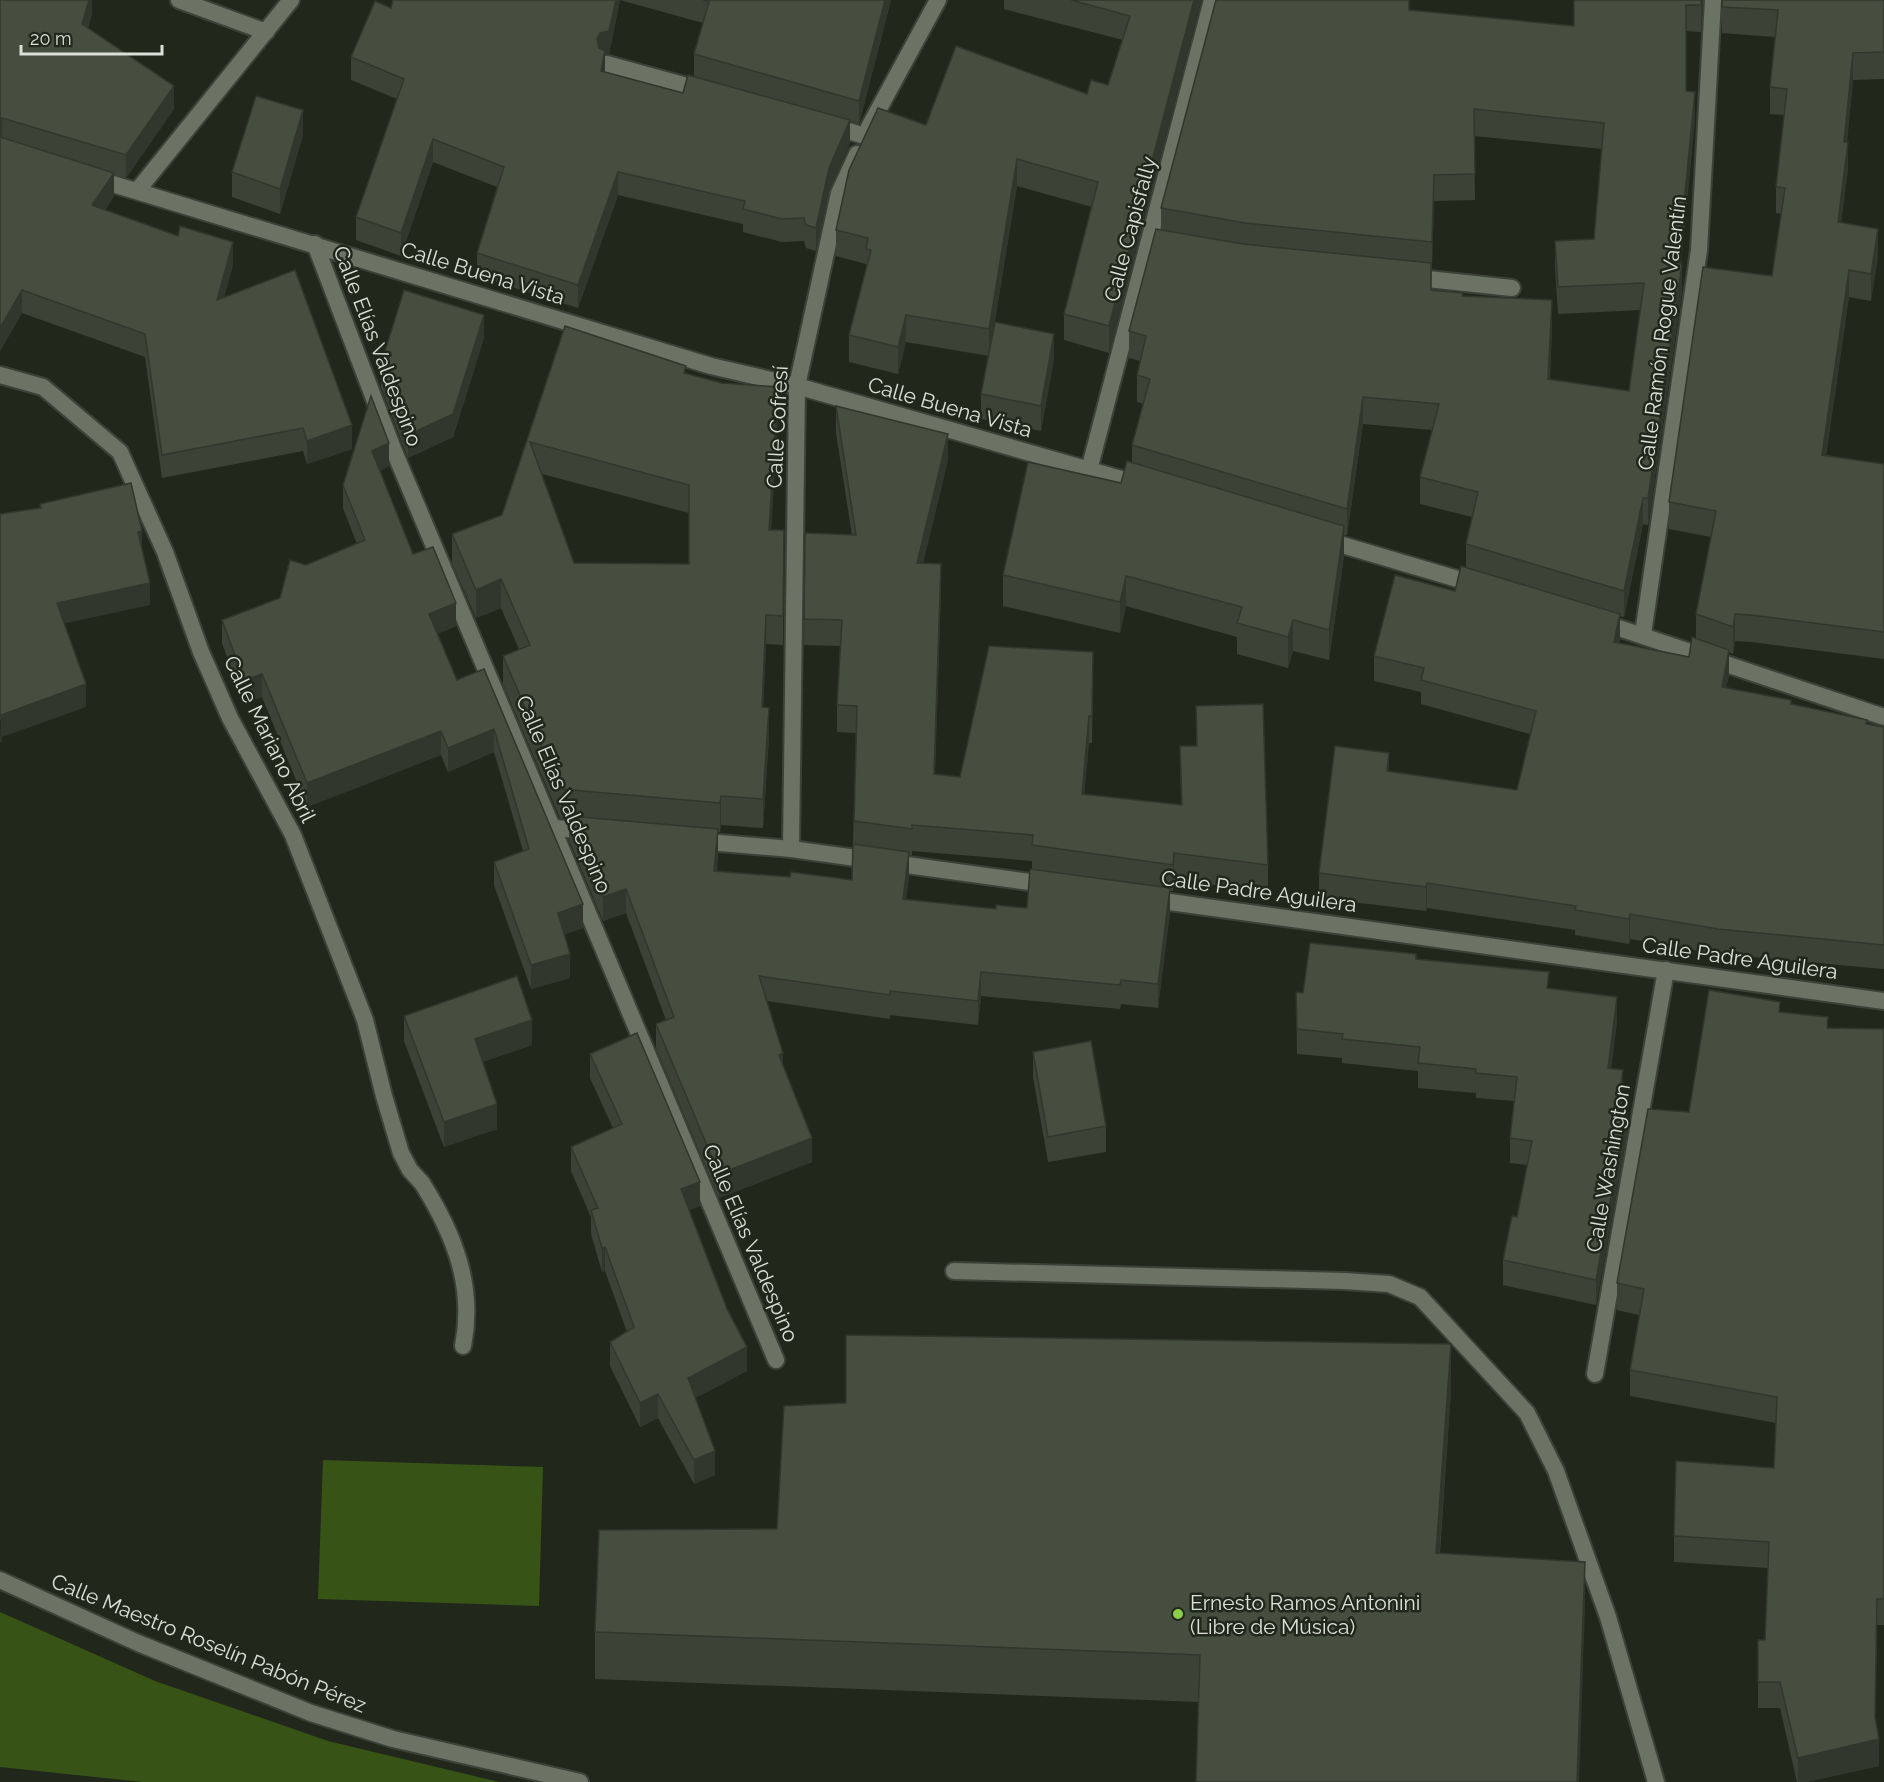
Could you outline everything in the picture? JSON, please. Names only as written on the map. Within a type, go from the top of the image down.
[{"type":"street","points":[[179,0],[266,32]]},
{"type":"street","points":[[137,191],[291,0]]},
{"type":"street","name":"Calle Cofresí","points":[[791,849],[797,386],[839,193],[865,136],[938,0]]},
{"type":"street","name":"Calle Capisfally","points":[[1089,470],[1156,245],[1212,0]]},
{"type":"street","name":"Calle Ramón Rogue Valentín","points":[[1643,634],[1699,250],[1713,0]]},
{"type":"street","points":[[607,64],[719,95]]},
{"type":"street","points":[[809,120],[865,136]]},
{"type":"street","name":"Calle Buena Vista","points":[[80,174],[711,366],[797,386],[1157,490]]},
{"type":"street","name":"Calle Elías Valdespino","points":[[315,244],[394,451],[555,828],[776,1360]]},
{"type":"street","points":[[1396,276],[1512,288]]},
{"type":"street","name":"Calle Mariano Abril","points":[[0,375],[43,387],[120,453],[165,552],[201,652],[230,718],[293,835],[365,1020],[401,1153],[410,1170],[422,1183],[454,1242],[467,1289],[468,1324],[463,1346]]},
{"type":"street","points":[[1304,533],[1496,590]]},
{"type":"street","points":[[1586,617],[1643,634],[1884,717]]},
{"type":"street","points":[[555,828],[602,832]]},
{"type":"street","points":[[685,840],[791,849],[1063,887]]},
{"type":"street","name":"Calle Padre Aguilera","points":[[1134,897],[1884,1001]]},
{"type":"street","name":"Calle Washington","points":[[1595,1374],[1666,970]]},
{"type":"street","points":[[954,1271],[1344,1281],[1389,1284],[1420,1297],[1527,1413],[1556,1471],[1608,1617],[1656,1782]]},
{"type":"street","name":"Calle Maestro Roselín Pabón Pérez","points":[[0,1580],[138,1643],[311,1713],[393,1739],[580,1782]]},
{"type":"green space","points":[[323,1460],[543,1467],[539,1606],[318,1599]]},
{"type":"green space","points":[[0,1612],[155,1681],[328,1741],[499,1782],[143,1782],[0,1767]]},
{"type":"building","points":[[0,0],[89,0],[82,24],[174,86],[126,155],[0,118]]},
{"type":"building","points":[[393,0],[616,0],[609,31],[600,33],[597,39],[599,48],[605,51],[601,71],[683,93],[688,75],[850,120],[829,168],[816,228],[806,225],[804,218],[782,219],[743,209],[745,201],[618,172],[578,285],[477,253],[504,167],[433,139],[401,233],[356,217],[404,79],[351,57],[375,1],[391,8]]},
{"type":"building","points":[[703,0],[885,0],[859,101],[694,54],[709,2]]},
{"type":"building","points":[[1071,0],[1194,0],[1109,326],[1064,314],[1098,182],[1017,159],[989,329],[906,315],[898,347],[849,335],[871,250],[866,249],[868,238],[836,230],[849,170],[878,108],[926,125],[956,46],[1087,94],[1091,80],[1108,85],[1130,16]]},
{"type":"building","points":[[1216,0],[1409,0],[1409,10],[1574,26],[1574,0],[1701,0],[1701,5],[1686,5],[1686,91],[1695,92],[1678,264],[1682,264],[1648,498],[1643,498],[1624,591],[1466,544],[1478,492],[1420,477],[1439,404],[1363,397],[1347,509],[1132,445],[1150,379],[1137,375],[1146,336],[1129,331],[1156,229],[1243,244],[1431,263],[1431,290],[1463,293],[1462,296],[1552,300],[1548,379],[1629,391],[1644,283],[1558,287],[1555,241],[1594,239],[1604,123],[1474,109],[1475,174],[1434,175],[1432,242],[1245,223],[1161,208]]},
{"type":"building","points":[[1722,0],[1884,0],[1884,52],[1853,53],[1844,142],[1848,142],[1838,222],[1878,229],[1871,274],[1849,270],[1822,455],[1884,464],[1884,632],[1735,614],[1733,627],[1696,614],[1716,511],[1669,502],[1703,267],[1772,276],[1785,188],[1776,187],[1787,89],[1770,87],[1778,10],[1722,7]]},
{"type":"building","points":[[256,96],[303,110],[280,189],[232,172]]},
{"type":"building","points":[[0,137],[114,173],[92,205],[178,236],[180,226],[233,242],[217,300],[295,270],[352,425],[307,441],[303,428],[162,455],[145,334],[22,290],[0,328]]},
{"type":"building","points":[[404,290],[484,315],[453,414],[408,435],[381,364]]},
{"type":"building","points":[[995,322],[1054,334],[1041,406],[981,394]]},
{"type":"building","points":[[565,326],[686,366],[684,373],[722,383],[778,387],[769,530],[784,530],[783,616],[766,615],[762,707],[769,708],[763,799],[721,796],[720,803],[560,789],[503,656],[530,645],[501,579],[476,590],[452,534],[502,515]],"holes":[[[530,442],[689,485],[689,564],[574,563]]]},
{"type":"building","points":[[371,396],[389,443],[372,451],[413,554],[433,547],[456,603],[429,614],[457,680],[484,669],[583,904],[558,913],[570,954],[531,965],[494,862],[529,849],[494,729],[448,748],[441,731],[307,783],[262,674],[244,680],[222,620],[280,598],[290,560],[306,565],[365,540],[343,485]]},
{"type":"building","points":[[836,406],[948,434],[917,563],[941,564],[934,774],[960,777],[989,646],[1093,652],[1092,716],[1089,716],[1082,794],[1182,805],[1180,746],[1197,746],[1196,706],[1263,704],[1268,865],[1174,853],[1173,865],[1032,845],[1033,835],[912,825],[912,829],[854,821],[857,706],[837,705],[842,620],[804,619],[805,533],[856,535]]},
{"type":"building","points":[[1127,461],[1344,526],[1329,630],[1293,620],[1288,637],[1237,623],[1242,607],[1126,576],[1120,602],[1003,575],[1028,462],[1121,483]]},
{"type":"building","points":[[131,483],[142,531],[138,532],[150,583],[57,603],[86,684],[1,715],[0,720],[0,514],[41,508],[40,504]]},
{"type":"building","points":[[1461,566],[1620,614],[1614,642],[1689,657],[1692,637],[1729,650],[1722,687],[1791,700],[1791,704],[1867,720],[1866,724],[1884,727],[1884,945],[1718,929],[1630,914],[1629,919],[1575,910],[1576,906],[1427,883],[1426,887],[1319,873],[1335,746],[1389,753],[1387,771],[1517,790],[1536,711],[1421,680],[1424,668],[1374,656],[1395,575],[1455,591]]},
{"type":"building","points":[[569,816],[718,829],[714,871],[790,877],[791,872],[852,880],[853,844],[909,852],[903,899],[996,909],[996,905],[1027,908],[1030,869],[1170,888],[1158,984],[1121,980],[1120,985],[981,972],[978,1001],[890,991],[890,995],[759,976],[783,1053],[779,1055],[812,1138],[719,1174],[656,1024],[674,1017],[626,889],[603,897]]},
{"type":"building","points":[[1310,943],[1416,954],[1416,959],[1549,972],[1547,988],[1617,997],[1608,1068],[1623,1070],[1617,1108],[1627,1108],[1596,1280],[1503,1260],[1512,1216],[1517,1217],[1532,1141],[1510,1138],[1517,1077],[1476,1073],[1476,1069],[1418,1063],[1420,1047],[1342,1039],[1343,1034],[1297,1029],[1296,992],[1303,993]]},
{"type":"building","points":[[517,976],[532,1020],[475,1039],[497,1104],[444,1122],[404,1016]]},
{"type":"building","points":[[1709,990],[1780,1002],[1779,1012],[1828,1017],[1827,1028],[1884,1029],[1884,1599],[1877,1599],[1875,1717],[1879,1739],[1798,1758],[1780,1682],[1758,1682],[1758,1640],[1765,1640],[1769,1542],[1674,1536],[1676,1461],[1774,1468],[1777,1397],[1630,1370],[1644,1289],[1617,1283],[1648,1109],[1689,1112]]},
{"type":"building","points":[[637,1033],[700,1182],[681,1189],[727,1309],[747,1347],[688,1378],[715,1451],[694,1460],[658,1394],[640,1403],[610,1342],[634,1327],[605,1247],[602,1248],[591,1210],[598,1208],[571,1147],[622,1124],[590,1054]]},
{"type":"building","points":[[1091,1041],[1106,1126],[1048,1137],[1033,1052]]},
{"type":"building","points":[[846,1335],[1451,1344],[1436,1553],[1585,1562],[1577,1782],[1196,1782],[1200,1655],[595,1632],[599,1530],[777,1529],[784,1406],[846,1403]]},
{"type":"place","name":"Ernesto Ramos Antonini (Libre de Música)","points":[[1178,1614]]}]
